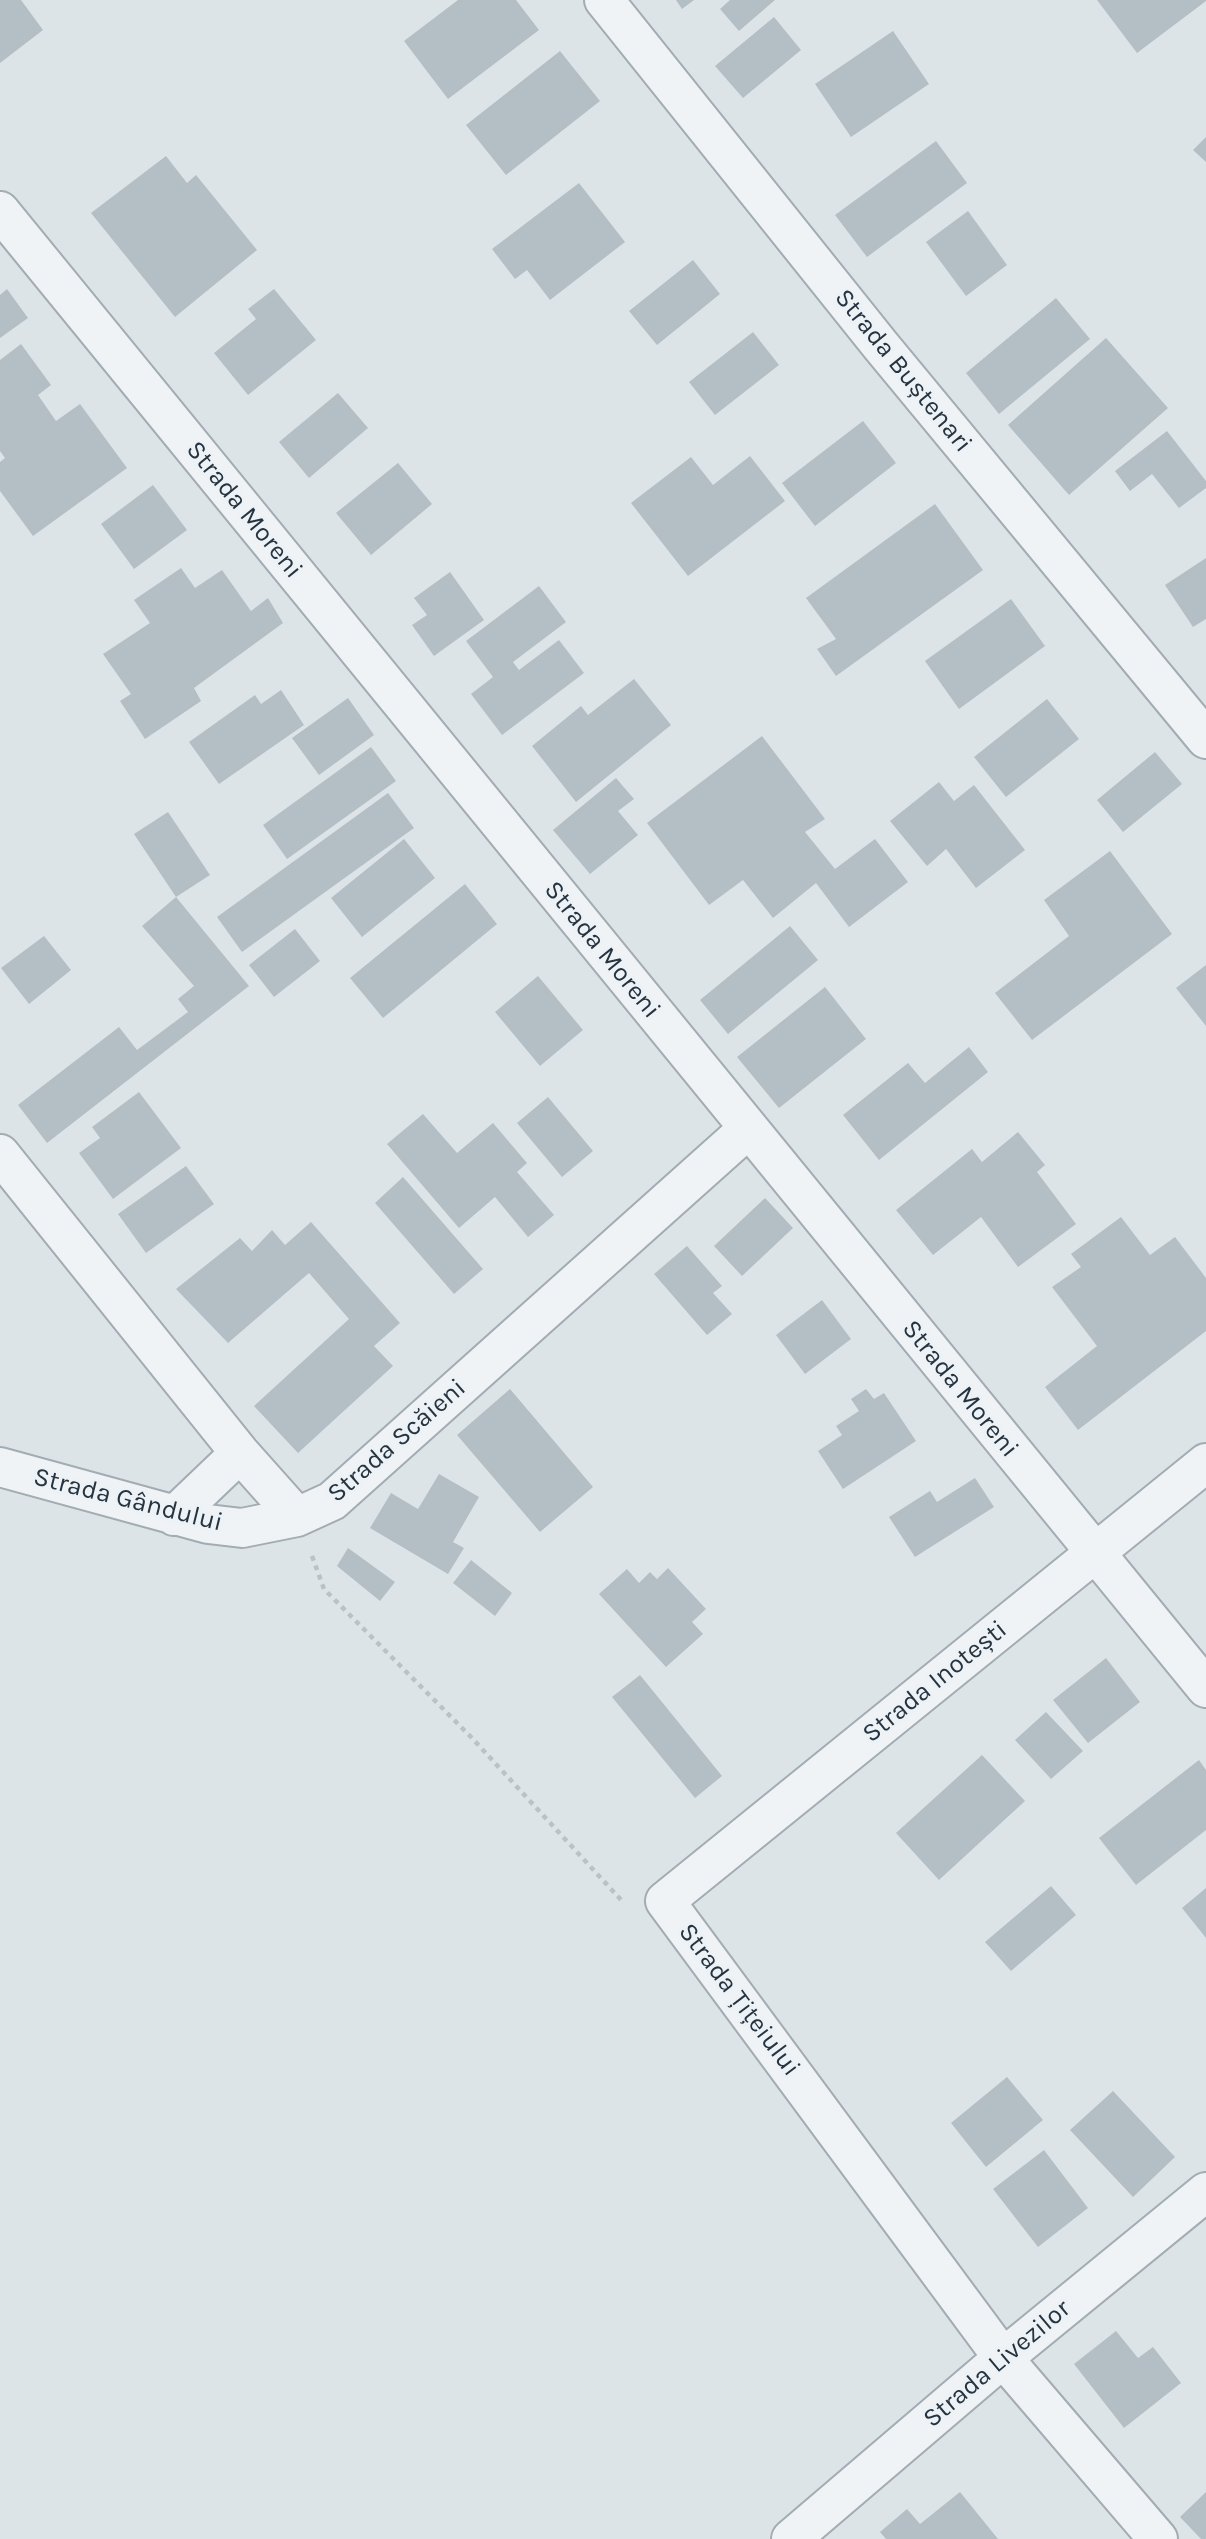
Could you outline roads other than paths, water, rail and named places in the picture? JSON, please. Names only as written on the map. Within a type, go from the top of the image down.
[{"type":"street","name":"Strada Buștenari","points":[[604,0],[881,346],[1206,739]]},
{"type":"street","name":"Strada Moreni","points":[[0,211],[1206,1688]]},
{"type":"street","name":"Strada Scăieni","points":[[0,1154],[240,1453],[297,1517],[332,1501],[748,1129]]},
{"type":"street","points":[[174,1516],[240,1453]]},
{"type":"street","name":"Strada Inotești","points":[[665,1901],[1206,1463]]},
{"type":"street","name":"Strada Gândului","points":[[0,1467],[174,1516],[242,1528],[297,1517]]},
{"type":"street","name":"Strada Țițeiului","points":[[665,1901],[1003,2358],[1158,2539]]},
{"type":"street","name":"Strada Livezilor","points":[[791,2539],[1003,2358],[1206,2192]]}]
